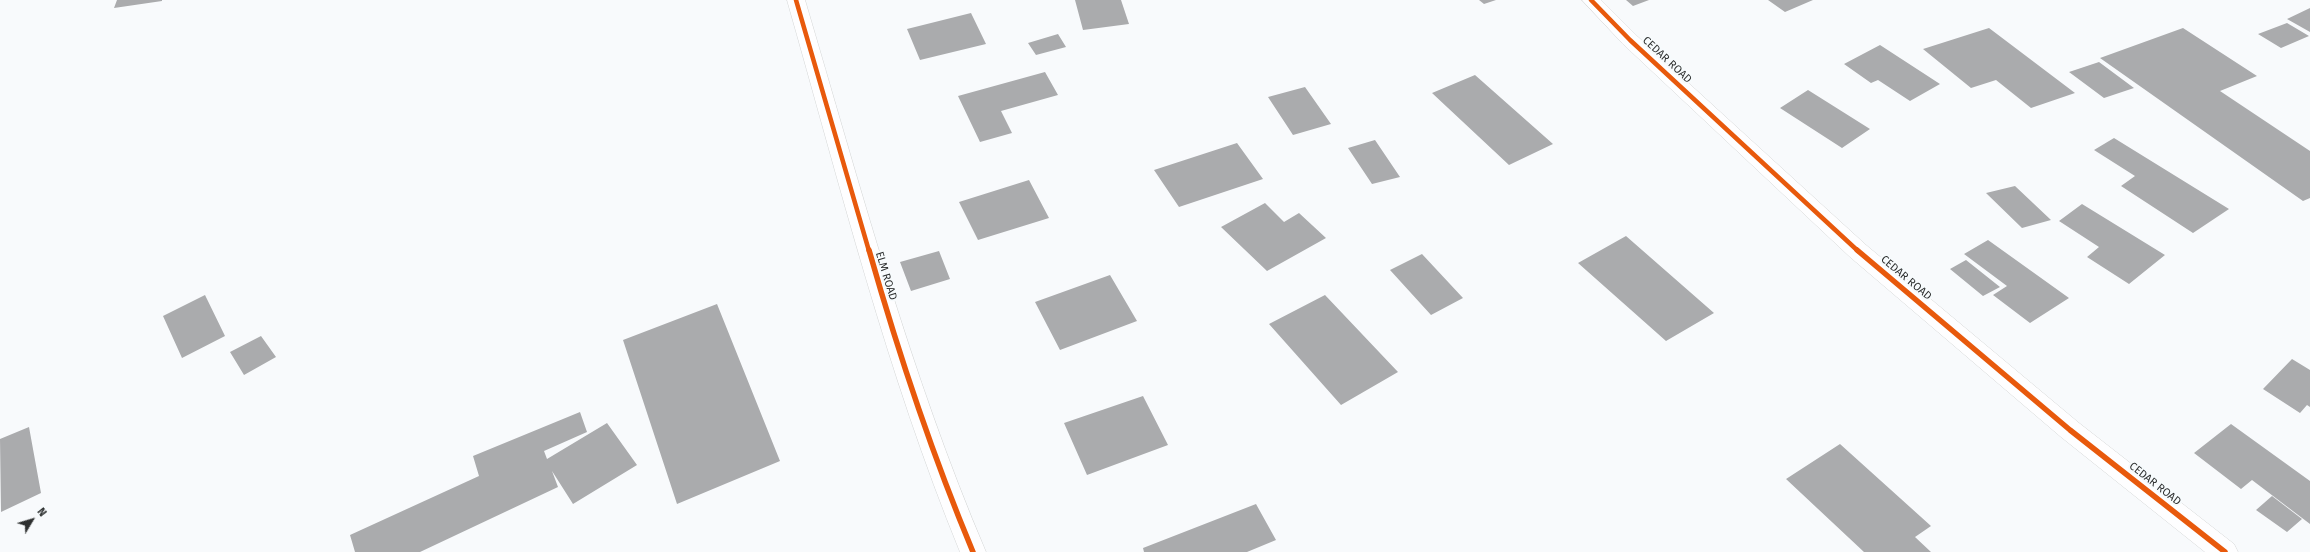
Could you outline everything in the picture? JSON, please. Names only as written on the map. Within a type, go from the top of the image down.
[{"type":"street","name":"ELM ROAD","points":[[796,0],[883,299],[950,497],[973,552]]},
{"type":"street","name":"CEDAR ROAD","points":[[1591,0],[1630,40],[1858,251],[2070,430],[2225,552]]},
{"type":"building","points":[[117,0],[162,0],[162,1],[114,8]]},
{"type":"building","points":[[1075,0],[1121,0],[1129,24],[1083,30]]},
{"type":"building","points":[[1479,0],[1496,0],[1484,4]]},
{"type":"building","points":[[1626,0],[1649,0],[1633,6]]},
{"type":"building","points":[[1768,0],[1813,0],[1785,12]]},
{"type":"building","points":[[2310,8],[2310,32],[2287,19]]},
{"type":"building","points":[[971,13],[986,44],[920,60],[907,29]]},
{"type":"building","points":[[2287,23],[2309,36],[2281,48],[2258,34]]},
{"type":"building","points":[[1989,28],[2075,93],[2031,108],[1996,80],[1971,88],[1923,49]]},
{"type":"building","points":[[2183,28],[2257,76],[2220,91],[2310,151],[2310,198],[2303,201],[2100,58]]},
{"type":"building","points":[[1058,34],[1066,47],[1036,55],[1028,43]]},
{"type":"building","points":[[1880,45],[1940,84],[1910,101],[1878,80],[1871,83],[1844,64]]},
{"type":"building","points":[[2099,62],[2134,88],[2104,98],[2069,72]]},
{"type":"building","points":[[1045,72],[1058,95],[1001,111],[1012,133],[980,142],[958,96]]},
{"type":"building","points":[[1475,75],[1553,144],[1509,165],[1432,93]]},
{"type":"building","points":[[1305,87],[1331,124],[1293,135],[1268,97]]},
{"type":"building","points":[[1808,90],[1870,129],[1842,148],[1780,108]]},
{"type":"building","points":[[2114,138],[2229,209],[2193,233],[2121,186],[2135,176],[2094,150]]},
{"type":"building","points":[[1375,140],[1400,177],[1372,184],[1348,148]]},
{"type":"building","points":[[1237,143],[1263,179],[1179,207],[1154,170]]},
{"type":"building","points":[[1029,180],[1049,218],[978,240],[959,202]]},
{"type":"building","points":[[2015,186],[2051,220],[2022,228],[1986,193]]},
{"type":"building","points":[[1265,203],[1284,222],[1299,213],[1326,238],[1267,271],[1221,227]]},
{"type":"building","points":[[2082,204],[2165,255],[2129,284],[2087,257],[2099,247],[2059,221]]},
{"type":"building","points":[[1626,236],[1714,313],[1666,341],[1578,263]]},
{"type":"building","points":[[1988,240],[2069,298],[2030,323],[1993,295],[2007,286],[1964,254]]},
{"type":"building","points":[[939,251],[950,279],[911,291],[900,262]]},
{"type":"building","points":[[1422,254],[1463,298],[1431,315],[1390,270]]},
{"type":"building","points":[[1966,260],[2000,287],[1983,296],[1950,269]]},
{"type":"building","points":[[1110,275],[1137,321],[1060,350],[1035,302]]},
{"type":"building","points":[[205,295],[225,336],[182,358],[163,316]]},
{"type":"building","points":[[1325,295],[1398,372],[1341,405],[1269,324]]},
{"type":"building","points":[[717,304],[780,461],[677,504],[623,340]]},
{"type":"building","points":[[261,336],[276,357],[244,375],[230,352]]},
{"type":"building","points":[[2292,359],[2310,370],[2310,407],[2307,405],[2300,413],[2263,389]]},
{"type":"building","points":[[1143,396],[1168,445],[1087,475],[1064,423]]},
{"type":"building","points":[[580,412],[587,432],[544,451],[547,459],[607,423],[637,465],[573,504],[552,471],[558,487],[420,552],[355,552],[350,535],[479,476],[473,456]]},
{"type":"building","points":[[2231,424],[2310,481],[2310,524],[2252,480],[2241,489],[2194,453]]},
{"type":"building","points":[[29,427],[41,493],[1,512],[0,439]]},
{"type":"building","points":[[1840,444],[1931,526],[1915,537],[1931,552],[1864,552],[1786,479]]},
{"type":"building","points":[[2272,496],[2302,519],[2287,532],[2256,510]]},
{"type":"building","points":[[1256,504],[1276,540],[1247,552],[1144,552],[1143,548]]},
{"type":"cycle path","points":[[796,0],[883,299],[950,497],[973,552]]},
{"type":"cycle path","points":[[1591,0],[1630,40],[1858,251],[2070,430],[2225,552]]}]
